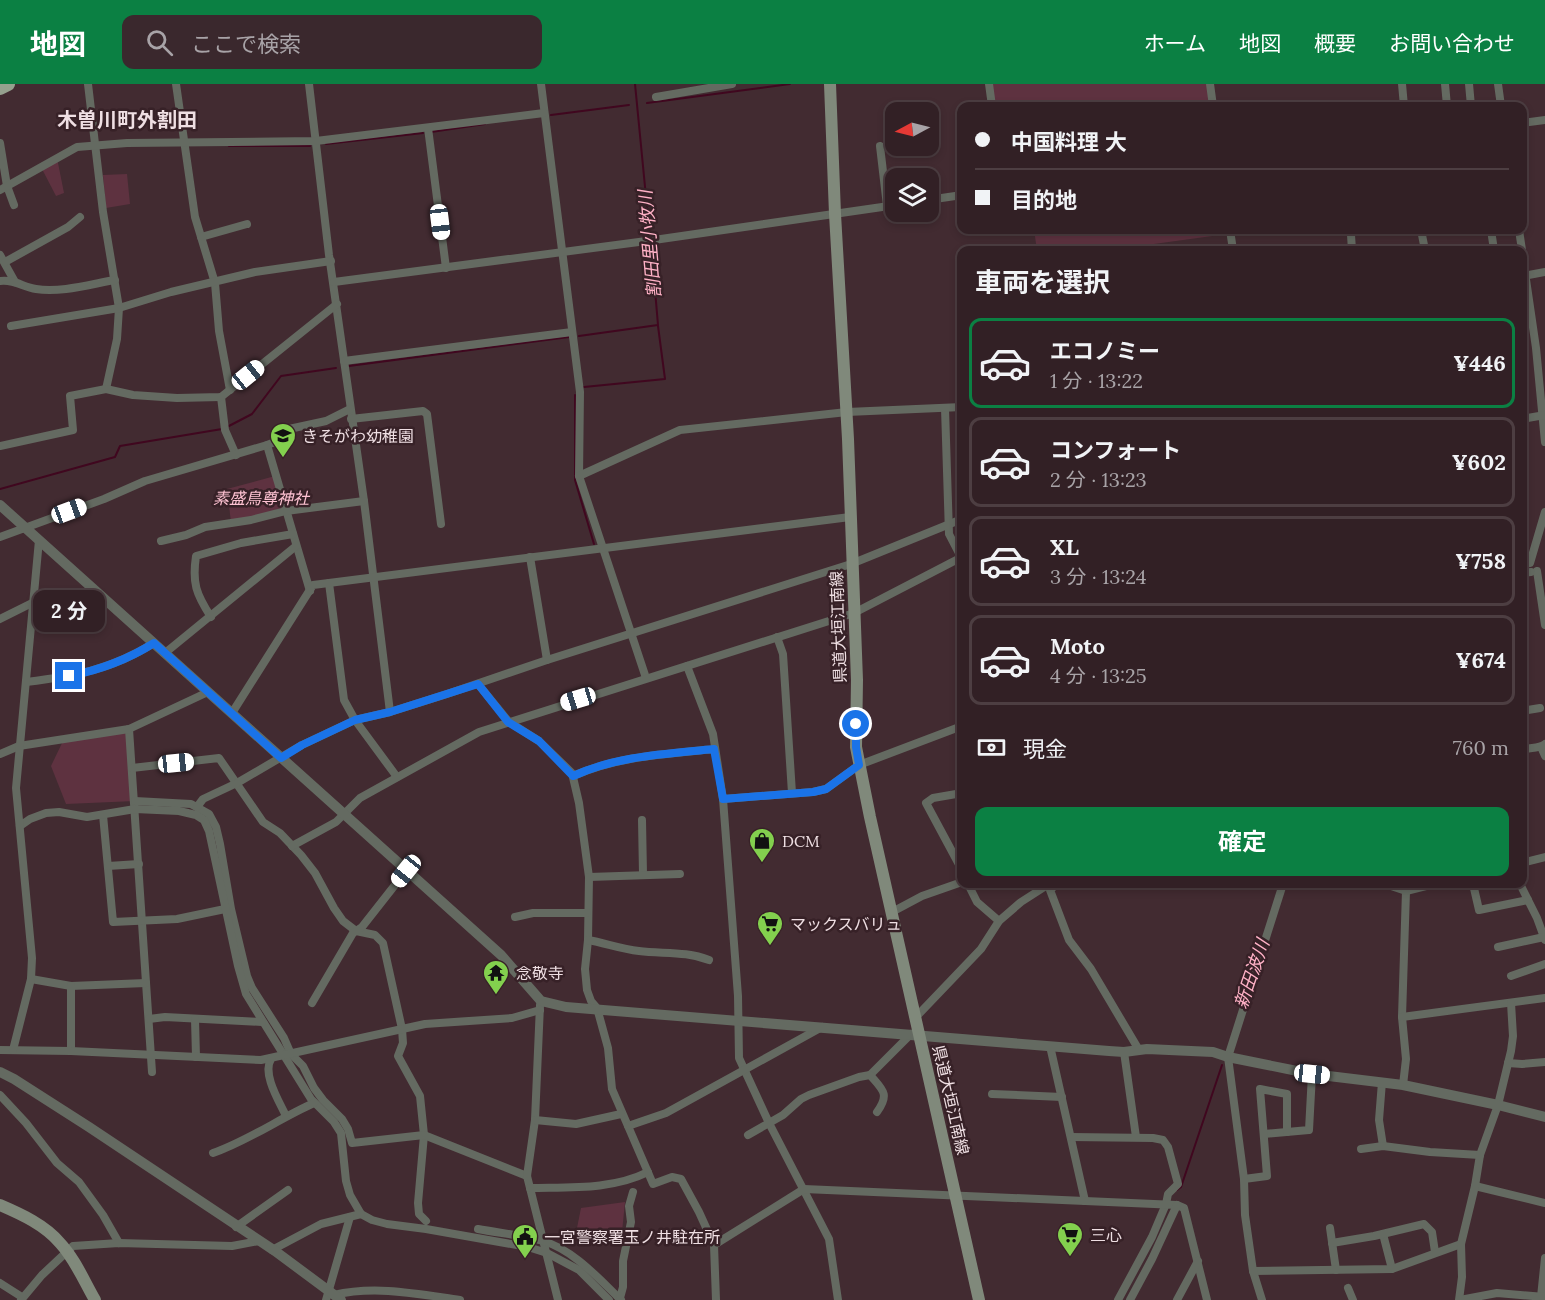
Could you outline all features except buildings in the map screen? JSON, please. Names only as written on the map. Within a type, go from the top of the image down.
[{"type":"main road","points":[[0,88],[8,84]]},
{"type":"main road","name":"県道大垣江南線","points":[[830,84],[847,412],[857,680],[856,747],[915,1018],[915,1035],[979,1300]]},
{"type":"main road","points":[[0,1205],[45,1229],[59,1241],[68,1252],[95,1300]]},
{"type":"street","points":[[88,84],[102,212],[120,308],[117,339],[106,389]]},
{"type":"street","points":[[176,84],[195,217],[215,283],[219,331],[230,390]]},
{"type":"street","points":[[309,84],[390,712]]},
{"type":"street","points":[[541,84],[580,392],[579,476],[646,678]]},
{"type":"street","points":[[656,97],[732,84]]},
{"type":"street","points":[[989,84],[991,102]]},
{"type":"street","points":[[1210,84],[1212,102]]},
{"type":"street","points":[[1402,84],[1404,102]]},
{"type":"street","points":[[1445,84],[1447,102]]},
{"type":"street","points":[[1469,84],[1471,102]]},
{"type":"street","points":[[1498,84],[1500,102]]},
{"type":"street","points":[[3,188],[77,147],[96,144],[316,141],[544,113]]},
{"type":"street","points":[[1527,122],[1545,120]]},
{"type":"street","points":[[428,128],[446,268]]},
{"type":"street","points":[[0,143],[3,188],[14,205]]},
{"type":"street","points":[[880,146],[885,173]]},
{"type":"street","points":[[939,198],[957,196]]},
{"type":"street","points":[[334,282],[650,241],[885,207]]},
{"type":"street","points":[[15,282],[2,258],[68,227],[80,217]]},
{"type":"street","points":[[201,237],[247,224]]},
{"type":"street","points":[[1351,235],[1352,246]]},
{"type":"street","points":[[11,326],[120,308],[171,292],[255,272],[331,261]]},
{"type":"street","points":[[1527,275],[1545,272]]},
{"type":"street","points":[[0,281],[51,290],[115,280]]},
{"type":"street","points":[[1527,298],[1545,442]]},
{"type":"street","points":[[0,446],[73,430],[70,396],[106,389],[177,398],[221,397],[337,304]]},
{"type":"street","points":[[344,361],[572,332]]},
{"type":"street","points":[[221,397],[224,428],[236,455]]},
{"type":"street","points":[[579,476],[680,430],[847,412],[957,407]]},
{"type":"street","points":[[945,408],[949,534],[957,549]]},
{"type":"street","points":[[0,537],[104,499],[145,481],[267,445],[275,442],[290,429],[326,421],[350,409]]},
{"type":"street","points":[[351,418],[423,411],[427,414],[441,524]]},
{"type":"street","points":[[1527,418],[1543,416]]},
{"type":"street","points":[[267,445],[310,591]]},
{"type":"street","points":[[161,540],[186,536],[205,526],[251,520],[286,511],[364,501]]},
{"type":"street","points":[[0,505],[501,955],[540,1006],[535,1120],[527,1176],[558,1300]]},
{"type":"street","points":[[1545,512],[1531,569],[1545,625]]},
{"type":"street","points":[[232,713],[313,585],[850,517]]},
{"type":"street","points":[[197,807],[203,800],[302,745],[355,720],[390,712],[851,564],[957,521]]},
{"type":"street","points":[[211,616],[201,602],[193,577],[196,556],[241,543],[293,534]]},
{"type":"street","points":[[13,1050],[30,978],[32,958],[16,788],[39,540]]},
{"type":"street","points":[[165,653],[296,546]]},
{"type":"street","points":[[530,557],[547,660]]},
{"type":"street","points":[[292,846],[336,822],[360,798],[479,732],[854,613],[957,559]]},
{"type":"street","points":[[329,583],[344,700],[355,720],[398,777]]},
{"type":"street","points":[[0,619],[32,603]]},
{"type":"street","points":[[777,636],[783,654],[792,793]]},
{"type":"street","points":[[26,682],[84,673],[109,666],[135,655],[154,643]]},
{"type":"street","points":[[687,666],[713,734],[723,799],[739,1058],[769,1123],[829,1239],[838,1300]]},
{"type":"street","points":[[478,684],[508,722],[539,741],[573,776],[589,877],[586,990],[598,1010],[608,1048],[612,1089],[653,1184],[672,1177],[681,1179],[699,1212],[714,1245],[716,1300]]},
{"type":"street","points":[[0,754],[19,746],[129,729],[208,692]]},
{"type":"street","points":[[1527,710],[1540,708]]},
{"type":"street","points":[[723,799],[826,789],[859,765],[957,728]]},
{"type":"street","points":[[129,729],[152,1071]]},
{"type":"street","points":[[1527,748],[1543,745],[1545,756]]},
{"type":"street","points":[[573,776],[592,767],[614,761],[714,749]]},
{"type":"street","points":[[132,768],[219,758],[263,822],[292,846],[315,873],[343,921],[356,931],[375,935],[383,943],[402,1029],[403,1043],[398,1056],[420,1096],[423,1135],[418,1203],[420,1214],[426,1221]]},
{"type":"street","points":[[957,795],[933,798],[926,803],[957,861]]},
{"type":"street","points":[[20,826],[46,813],[59,812],[87,817],[103,815],[135,805],[176,802],[197,807],[209,814],[216,827],[231,909],[252,988],[284,1038],[288,1055],[303,1066],[322,1100],[342,1119],[352,1143],[423,1135],[527,1176]]},
{"type":"street","points":[[135,805],[179,811],[196,815],[204,820],[209,831],[246,994],[262,1022],[288,1055],[314,1103],[334,1122],[341,1133],[346,1181],[350,1195],[361,1214]]},
{"type":"street","points":[[103,815],[113,922],[142,922],[193,917],[225,909]]},
{"type":"street","points":[[642,820],[643,874]]},
{"type":"street","points":[[1527,862],[1545,857]]},
{"type":"street","points":[[108,866],[139,864]]},
{"type":"street","points":[[312,1003],[347,941],[362,927],[406,871]]},
{"type":"street","points":[[589,877],[680,874]]},
{"type":"street","points":[[892,912],[922,896],[957,884]]},
{"type":"street","points":[[970,888],[977,902],[999,921]]},
{"type":"street","points":[[915,1018],[981,949],[999,921],[1021,902],[1044,888]]},
{"type":"street","points":[[1052,888],[1050,890],[1069,940],[1091,969],[1139,1050]]},
{"type":"street","points":[[1262,1300],[1253,1271],[1245,1215],[1244,1179],[1228,1057],[1282,888]]},
{"type":"street","points":[[1397,888],[1406,891],[1418,888]]},
{"type":"street","points":[[1474,888],[1479,910],[1528,900]]},
{"type":"street","points":[[1498,947],[1545,938],[1522,888]]},
{"type":"street","points":[[1403,1085],[1406,1059],[1402,1017],[1406,891]]},
{"type":"street","points":[[515,917],[534,913],[587,913]]},
{"type":"street","points":[[588,939],[641,952],[684,953],[709,960]]},
{"type":"street","points":[[1510,976],[1545,964]]},
{"type":"street","points":[[30,978],[71,986],[146,983]]},
{"type":"street","points":[[71,986],[71,1051]]},
{"type":"street","points":[[1402,1017],[1545,998]]},
{"type":"street","points":[[1511,1003],[1513,1036],[1508,1062],[1498,1105],[1480,1155],[1476,1186],[1461,1244],[1460,1300],[1497,1293],[1543,1297],[1545,1258]]},
{"type":"street","points":[[0,1050],[71,1051],[247,1060],[272,1059],[440,1022],[512,1018],[540,1006],[566,1007],[1124,1052],[1139,1050],[1213,1052],[1312,1074],[1403,1085],[1545,1117]]},
{"type":"street","points":[[148,1019],[165,1017],[262,1022]]},
{"type":"street","points":[[195,1020],[196,1058]]},
{"type":"street","points":[[628,1126],[666,1113],[822,1027]]},
{"type":"street","points":[[748,1135],[809,1095],[859,1077],[870,1076],[915,1035]]},
{"type":"street","points":[[1050,1046],[1085,1201]]},
{"type":"street","points":[[1124,1052],[1136,1137]]},
{"type":"street","points":[[272,1059],[268,1064],[268,1069],[286,1116]]},
{"type":"street","points":[[1508,1062],[1522,1064],[1545,1062]]},
{"type":"street","points":[[0,1072],[14,1078],[259,1241],[333,1297]]},
{"type":"street","points":[[1264,1134],[1309,1130],[1312,1074]]},
{"type":"street","points":[[870,1076],[885,1095],[885,1101],[877,1112]]},
{"type":"street","points":[[1382,1082],[1379,1120],[1383,1146]]},
{"type":"street","points":[[1244,1179],[1267,1176],[1260,1089],[1287,1094],[1287,1132]]},
{"type":"street","points":[[992,1094],[1062,1096]]},
{"type":"street","points":[[0,1095],[26,1123],[57,1163],[79,1182],[103,1215],[119,1244]]},
{"type":"street","points":[[213,1153],[231,1147],[314,1103]]},
{"type":"street","points":[[535,1120],[576,1124],[621,1114]]},
{"type":"street","points":[[1071,1137],[1136,1137],[1163,1140],[1168,1148],[1178,1184],[1168,1194],[1152,1236],[1118,1300]]},
{"type":"street","points":[[1361,1149],[1383,1146],[1480,1155]]},
{"type":"street","points":[[530,1188],[613,1183],[648,1172]]},
{"type":"street","points":[[1476,1186],[1545,1203]]},
{"type":"street","points":[[236,1227],[288,1190]]},
{"type":"street","points":[[714,1245],[804,1190],[1177,1205],[1184,1208],[1207,1300]]},
{"type":"street","points":[[478,1229],[544,1241],[568,1253],[620,1299],[623,1287],[623,1260],[630,1222],[629,1206],[633,1192]]},
{"type":"street","points":[[1130,1300],[1177,1205]]},
{"type":"street","points":[[272,1250],[321,1224],[361,1214],[387,1224],[426,1228],[528,1247],[547,1253],[579,1270],[609,1300]]},
{"type":"street","points":[[333,1297],[350,1217]]},
{"type":"street","points":[[1332,1243],[1424,1224],[1432,1232],[1436,1252]]},
{"type":"street","points":[[1330,1228],[1336,1270]]},
{"type":"street","points":[[1383,1234],[1392,1269]]},
{"type":"street","points":[[0,1283],[21,1299],[74,1246],[119,1244],[223,1246],[259,1241]]},
{"type":"street","points":[[1253,1271],[1392,1269],[1461,1244]]},
{"type":"street","points":[[1177,1300],[1198,1261]]},
{"type":"street","points":[[1348,1288],[1353,1300]]},
{"type":"street","points":[[333,1297],[350,1291],[396,1291],[460,1300]]},
{"type":"green space","points":[[990,84],[1207,84],[1209,102],[993,102]]},
{"type":"green space","points":[[57,158],[64,193],[56,196],[41,167]]},
{"type":"green space","points":[[127,174],[130,204],[106,208],[103,175]]},
{"type":"green space","points":[[1035,234],[1227,234],[1139,246],[1036,246]]},
{"type":"green space","name":"素盛鳥尊神社","points":[[275,476],[286,511],[231,522],[227,489]]},
{"type":"green space","points":[[129,729],[135,801],[66,804],[51,766],[64,739]]},
{"type":"green space","points":[[625,1202],[622,1232],[577,1228],[581,1208]]},
{"type":"waterway","name":"割田里小牧川","points":[[635,84],[650,238]]},
{"type":"waterway","points":[[647,103],[790,84]]},
{"type":"waterway","points":[[551,115],[629,105]]},
{"type":"waterway","points":[[431,132],[485,124]]},
{"type":"waterway","points":[[326,144],[423,133]]},
{"type":"waterway","points":[[229,146],[310,146]]},
{"type":"waterway","name":"割田里小牧川","points":[[579,336],[658,325],[651,243]]},
{"type":"waterway","points":[[584,387],[665,379],[658,326]]},
{"type":"waterway","name":"割田里小牧川","points":[[349,366],[569,337]]},
{"type":"waterway","name":"割田里小牧川","points":[[227,427],[252,414],[281,376],[336,368]]},
{"type":"waterway","points":[[575,395],[575,480],[594,544]]},
{"type":"waterway","name":"割田里小牧川","points":[[0,489],[115,457],[120,446],[222,429]]},
{"type":"waterway","name":"新田波川","points":[[1177,1190],[1181,1187],[1222,1065]]},
{"type":"place","name":"きそがわ幼稚園","points":[[283,459]]},
{"type":"place","name":"DCM","points":[[762,864]]},
{"type":"place","name":"マックスバリュ","points":[[770,947]]},
{"type":"place","name":"念敬寺","points":[[496,996]]},
{"type":"place","name":"三心","points":[[1070,1258]]},
{"type":"place","name":"一宮警察署玉ノ井駐在所","points":[[525,1260]]},
{"type":"district","name":"木曽川町外割田","points":[[127,120]]},
{"type":"route","points":[[69,676],[109,666],[135,655],[154,643],[281,758],[302,745],[355,720],[390,712],[478,684],[508,722],[539,741],[573,776],[592,767],[614,761],[714,749],[723,799],[826,789],[859,765],[856,724]]}]
